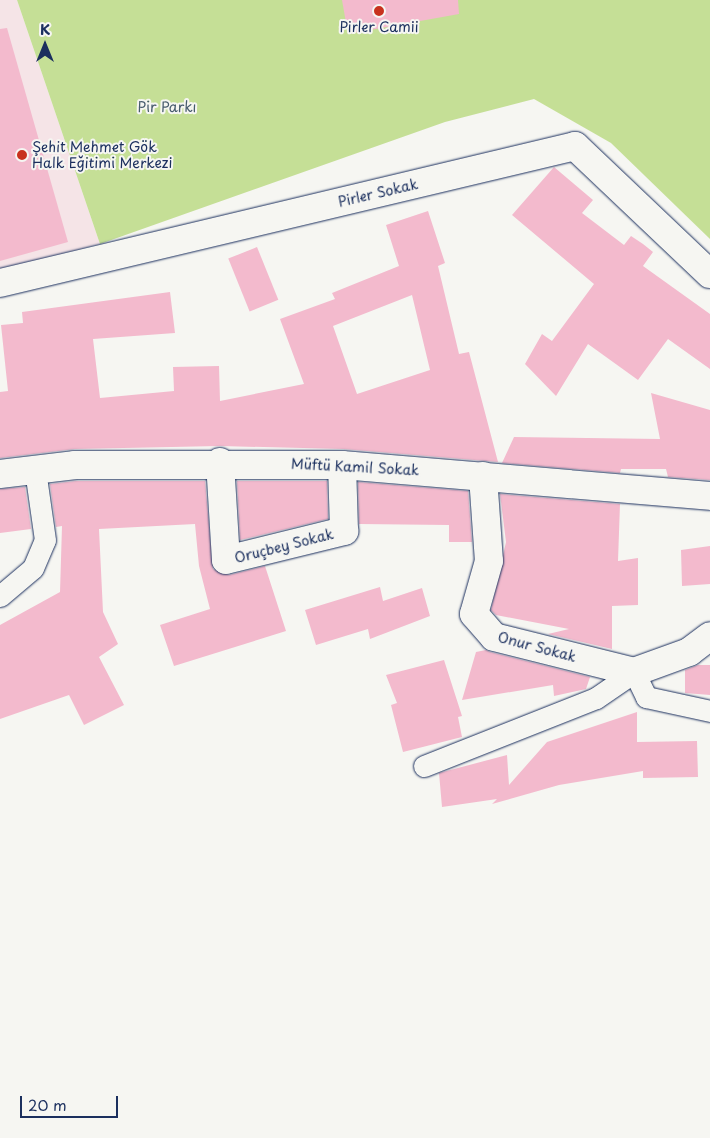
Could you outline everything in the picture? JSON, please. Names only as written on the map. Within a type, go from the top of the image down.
[{"type":"street","name":"Pirler Sokak","points":[[0,283],[575,146],[710,274]]},
{"type":"street","name":"Müftü Kamil Sokak","points":[[0,474],[35,470],[220,462],[342,465],[710,496]]},
{"type":"street","name":"Oruçbey Sokak","points":[[220,462],[226,560],[344,531],[342,465]]},
{"type":"street","points":[[0,596],[33,568],[45,540],[35,470]]},
{"type":"street","name":"Onur Sokak","points":[[483,476],[489,561],[474,614],[494,637],[634,672]]},
{"type":"street","points":[[424,766],[596,698],[634,672],[689,652],[710,636]]},
{"type":"street","points":[[634,672],[646,697],[710,711]]},
{"type":"shaded area","points":[[0,0],[17,0],[100,244],[0,270]]},
{"type":"green space","name":"Pir Parkı","points":[[17,0],[710,0],[710,239],[611,143],[534,99],[445,122],[100,244]]},
{"type":"building","name":"Pirler Camii","points":[[342,0],[458,0],[459,14],[348,34]]},
{"type":"building","name":"Şehit Mehmet Gök Halk Eğitimi Merkezi","points":[[7,28],[68,242],[0,261],[0,29]]},
{"type":"building","points":[[554,167],[593,200],[582,213],[624,245],[631,236],[643,244],[653,252],[643,266],[710,314],[710,369],[668,339],[638,380],[588,344],[556,396],[525,364],[542,334],[552,341],[594,284],[512,215]]},
{"type":"building","points":[[428,211],[445,263],[438,266],[459,354],[469,352],[498,462],[343,449],[220,446],[75,449],[0,458],[0,392],[8,391],[1,325],[23,323],[22,312],[170,292],[175,333],[93,339],[100,398],[174,391],[173,367],[219,366],[220,401],[304,384],[280,319],[335,299],[332,293],[399,266],[386,225]],"holes":[[[412,295],[430,370],[357,394],[333,326]]]},
{"type":"building","points":[[257,247],[278,300],[250,311],[228,259]]},
{"type":"building","points":[[651,393],[710,410],[710,480],[668,477],[666,469],[621,469],[620,473],[502,463],[514,437],[660,439]]},
{"type":"building","points":[[76,481],[205,481],[213,569],[229,575],[265,566],[286,631],[174,666],[160,625],[210,609],[199,566],[195,524],[99,529],[103,612],[118,644],[99,657],[124,705],[84,725],[69,695],[0,719],[0,625],[60,592],[62,526],[56,527],[50,484]]},
{"type":"building","points":[[237,481],[327,481],[328,519],[240,540]]},
{"type":"building","points":[[358,482],[468,491],[472,542],[449,542],[449,525],[359,524]]},
{"type":"building","points":[[25,487],[31,529],[0,533],[0,489]]},
{"type":"building","points":[[500,494],[620,504],[618,561],[638,558],[638,605],[612,606],[612,649],[548,634],[569,629],[496,615],[491,610],[506,542]]},
{"type":"building","points":[[710,546],[710,584],[682,586],[681,550]]},
{"type":"building","points":[[380,587],[383,601],[422,588],[430,616],[370,639],[368,629],[316,645],[305,610]]},
{"type":"building","points":[[486,650],[590,677],[586,689],[554,696],[553,685],[462,700],[476,652]]},
{"type":"building","points":[[444,660],[462,716],[458,717],[462,737],[403,752],[391,705],[397,703],[386,675]]},
{"type":"building","points":[[698,665],[710,665],[710,695],[685,693],[685,670]]},
{"type":"building","points":[[637,712],[637,742],[697,741],[698,777],[643,778],[643,771],[559,785],[492,804],[497,799],[442,807],[439,773],[507,755],[509,785],[547,742]]},
{"type":"place","name":"Pirler Camii","points":[[379,11]]},
{"type":"place","name":"Şehit Mehmet Gök Halk Eğitimi Merkezi","points":[[22,155]]}]
